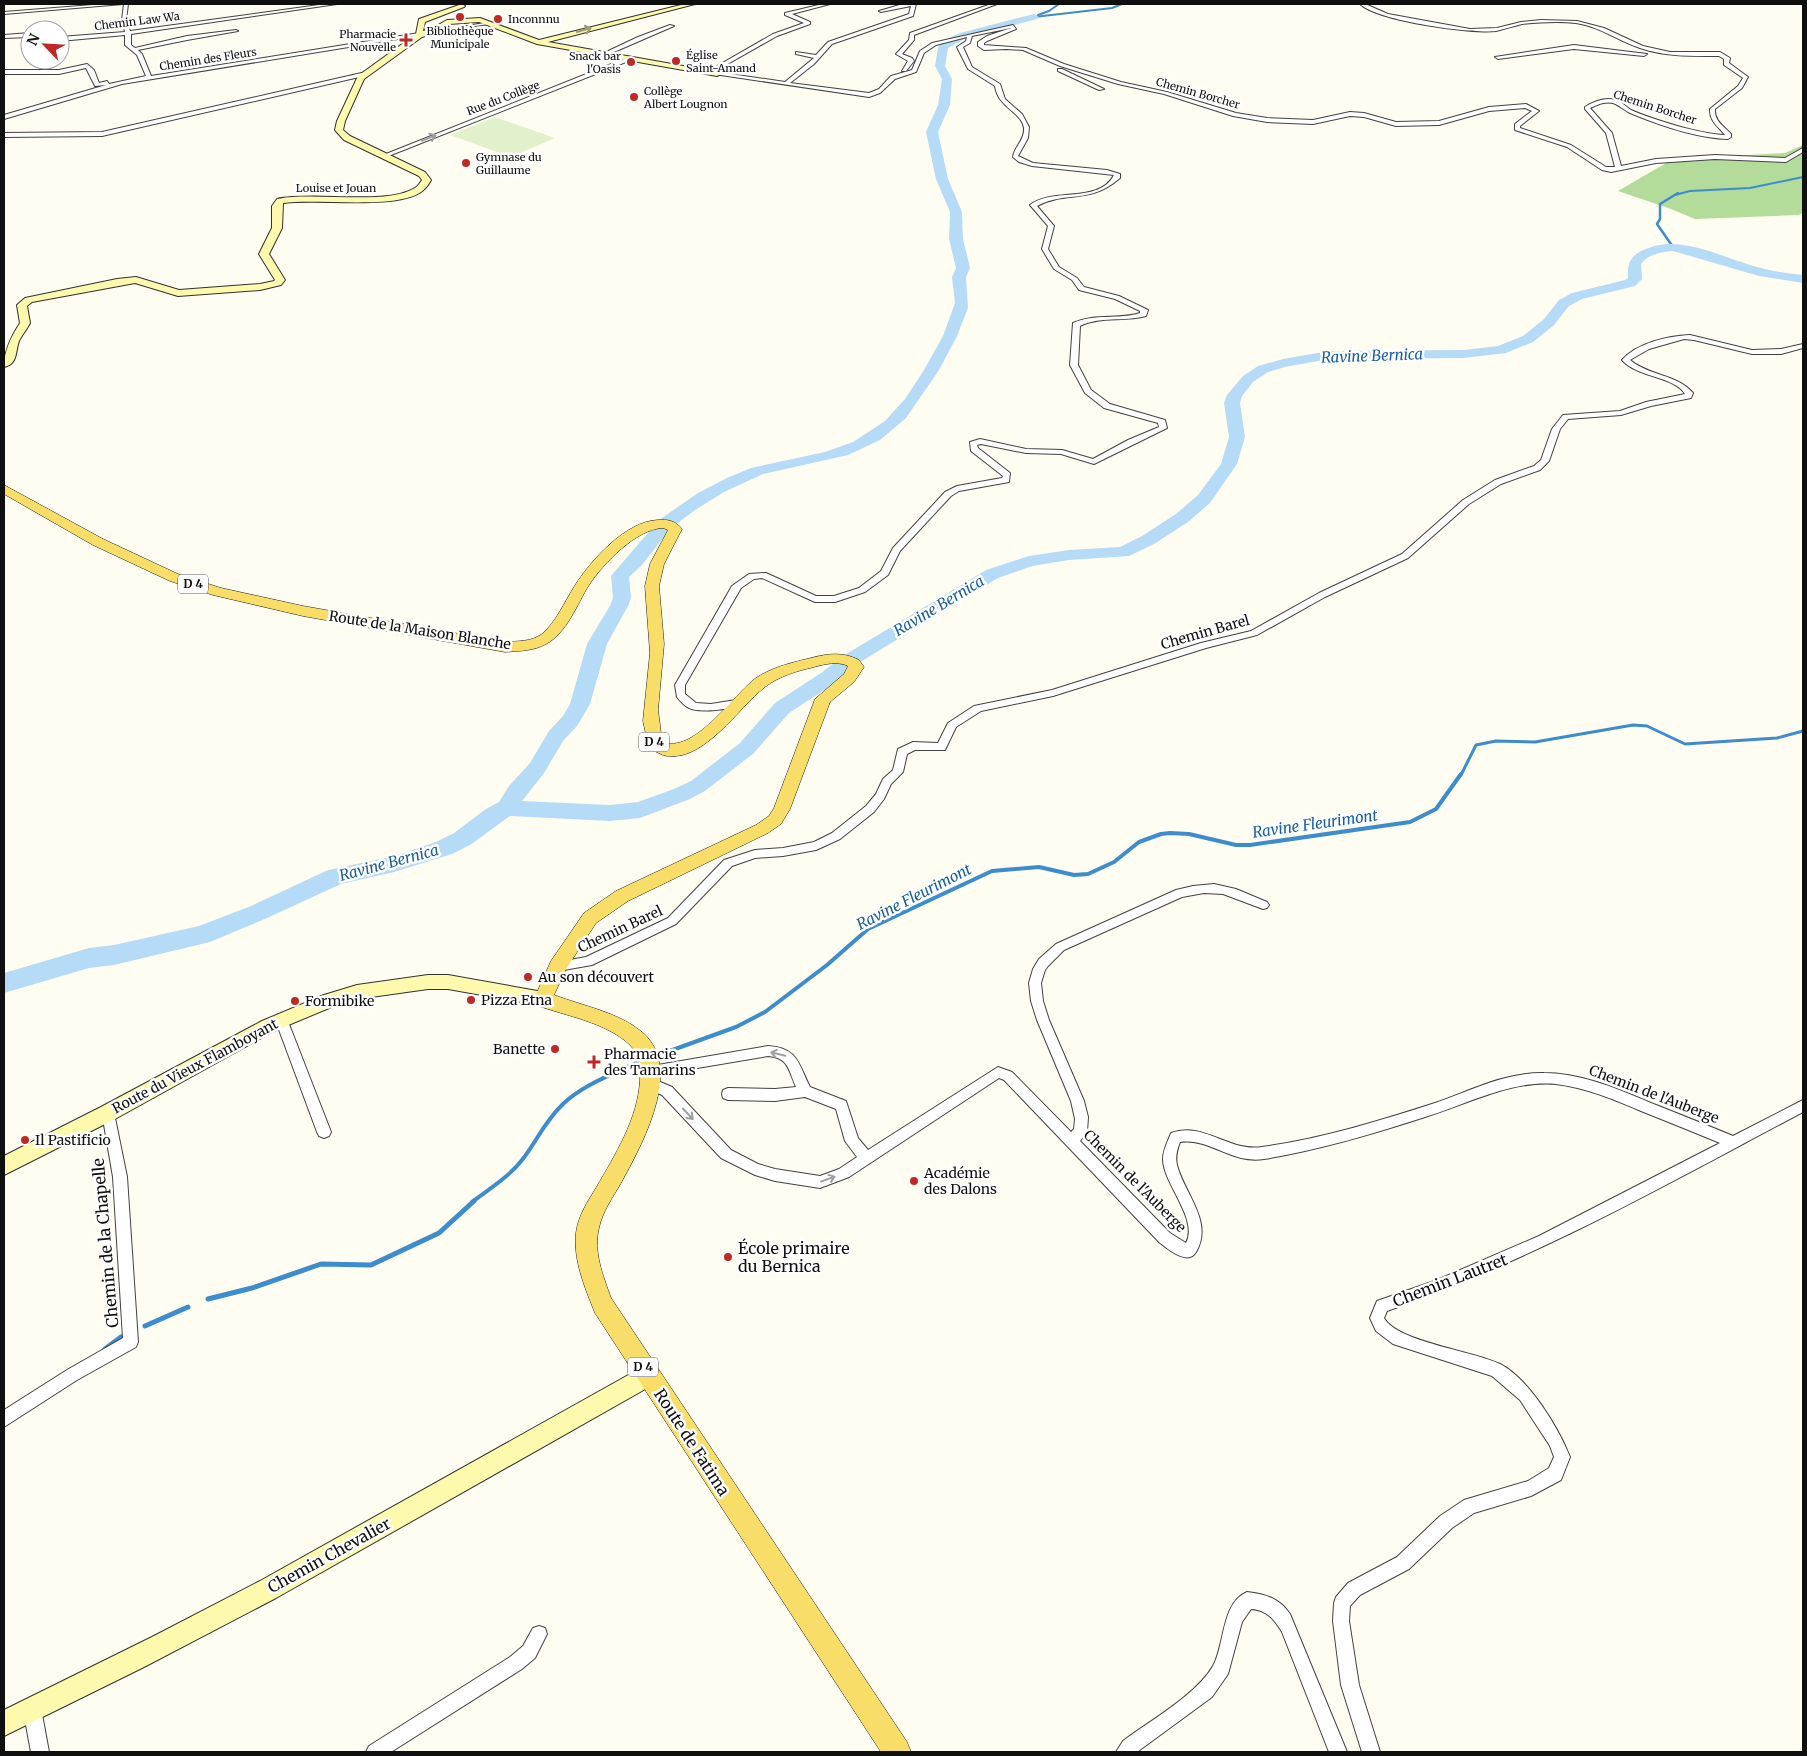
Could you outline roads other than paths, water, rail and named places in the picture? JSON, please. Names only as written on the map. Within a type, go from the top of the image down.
[{"type":"main road","points":[[665,4],[674,7]]},
{"type":"main road","points":[[537,42],[692,4]]},
{"type":"main road","name":"Louise et Jouan","points":[[419,35],[422,21],[462,5],[477,14]]},
{"type":"main road","name":"Louise et Jouan","points":[[4,364],[10,359],[14,341],[26,323],[21,309],[22,305],[28,300],[136,280],[178,293],[277,283],[280,280],[264,254],[268,241],[278,226],[277,202],[287,199],[378,200],[407,194],[425,186],[427,180],[422,174],[347,138],[339,130],[341,120],[361,78],[366,74],[419,35],[436,30],[447,22],[477,14]]},
{"type":"main road","name":"Route de la Maison Blanche","points":[[4,490],[98,542],[175,578],[218,592],[303,611],[505,647],[535,644],[547,637],[595,568],[622,542],[650,524],[661,522],[670,524],[675,529],[659,559],[652,580],[657,654],[650,727],[654,744],[667,752],[682,750],[691,746],[713,729],[736,704],[762,681],[811,663],[840,658],[854,663],[855,671],[824,699],[782,809],[776,820],[762,829],[622,896],[590,918],[558,966],[543,999]]},
{"type":"main road","name":"Route du Vieux Flamboyant","points":[[4,1166],[108,1113],[281,1019],[330,1000],[357,992],[428,982],[448,982],[543,999]]},
{"type":"main road","points":[[543,999],[606,1023],[636,1038],[647,1053],[650,1078]]},
{"type":"main road","name":"Route de Fatima","points":[[650,1078],[643,1115],[628,1151],[595,1211],[587,1230],[586,1249],[591,1276],[604,1305],[648,1375],[897,1752]]},
{"type":"main road","name":"Chemin Chevalier","points":[[4,1724],[282,1582],[648,1375]]},
{"type":"street","points":[[4,13],[11,15],[121,4]]},
{"type":"street","points":[[126,4],[124,20],[128,33],[128,45],[139,54],[149,78]]},
{"type":"street","name":"Chemin Law Wa","points":[[70,38],[128,33],[335,4]]},
{"type":"street","points":[[708,73],[774,35],[808,23],[787,14],[828,4]]},
{"type":"street","points":[[785,84],[817,57],[830,43],[911,15],[913,4],[881,11]]},
{"type":"street","points":[[477,14],[488,23],[537,42],[708,73],[855,94],[876,93],[884,89],[892,76],[902,72],[911,61],[899,54],[910,42],[912,34],[995,4]]},
{"type":"street","points":[[1362,4],[1387,15],[1470,30],[1491,30],[1541,20],[1577,22],[1602,29],[1641,48],[1670,54]]},
{"type":"street","points":[[66,18],[68,9]]},
{"type":"street","points":[[446,30],[488,23]]},
{"type":"street","points":[[858,24],[871,28]]},
{"type":"street","points":[[605,54],[672,26]]},
{"type":"street","name":"Chemin Borcher","points":[[967,37],[1012,26],[1014,28],[1005,34],[985,39],[981,42],[981,46],[984,48],[1013,47],[1033,52],[1062,65],[1120,83],[1165,93],[1235,116],[1267,120],[1313,122],[1350,114],[1364,115],[1396,124],[1439,123],[1489,109],[1530,106],[1536,110],[1517,125],[1517,129],[1569,146],[1604,169],[1616,170],[1618,168],[1609,133],[1587,108],[1598,102],[1613,102],[1627,110],[1724,138],[1729,136],[1716,124],[1710,112],[1729,97],[1746,78],[1726,64],[1727,58],[1711,53],[1670,54]]},
{"type":"street","points":[[133,50],[187,38],[236,31]]},
{"type":"street","name":"Chemin des Fleurs","points":[[4,117],[121,82],[419,35]]},
{"type":"street","points":[[4,37],[20,36]]},
{"type":"street","points":[[736,704],[711,707],[693,706],[680,695],[680,685],[737,586],[752,576],[763,575],[815,598],[836,599],[862,590],[885,572],[896,550],[948,494],[957,490],[1006,480],[1007,475],[974,449],[973,444],[980,441],[1026,451],[1062,452],[1094,462],[1131,442],[1163,428],[1162,422],[1107,406],[1088,390],[1078,375],[1074,365],[1076,325],[1084,320],[1132,318],[1142,314],[1144,310],[1117,297],[1081,289],[1075,279],[1056,268],[1045,249],[1051,226],[1048,219],[1035,211],[1033,205],[1050,197],[1097,192],[1108,186],[1118,177],[1117,174],[1100,170],[1034,166],[1018,161],[1015,156],[1026,135],[1026,122],[1022,116],[1008,107],[998,89],[998,85],[968,65],[960,46],[968,42],[970,39],[967,37],[946,40],[922,52],[914,71],[888,80]]},
{"type":"street","points":[[1498,57],[1574,47],[1658,55],[1670,54]]},
{"type":"street","points":[[1033,52],[1032,55],[1037,59],[1101,89]]},
{"type":"street","points":[[798,53],[817,57]]},
{"type":"street","name":"Rue du Collège","points":[[384,156],[629,59]]},
{"type":"street","points":[[4,72],[59,72],[86,66],[91,70],[97,84],[121,82]]},
{"type":"street","points":[[4,135],[102,134],[366,74]]},
{"type":"street","points":[[1618,168],[1656,161],[1715,157],[1786,160],[1803,150]]},
{"type":"street","name":"Chemin Barel","points":[[558,966],[588,962],[672,921],[728,863],[755,854],[783,852],[816,846],[836,836],[870,809],[880,796],[887,782],[898,772],[902,752],[913,746],[941,747],[952,725],[978,708],[1053,693],[1204,645],[1254,633],[1322,595],[1405,556],[1466,502],[1498,482],[1537,468],[1545,461],[1556,429],[1566,417],[1578,414],[1621,413],[1649,404],[1688,396],[1687,390],[1680,386],[1634,368],[1626,360],[1630,355],[1648,347],[1686,337],[1756,353],[1782,353],[1803,346]]},
{"type":"street","points":[[1071,1140],[1080,1132],[1081,1117],[1073,1089],[1035,996],[1036,978],[1047,958],[1060,947],[1180,893],[1196,889],[1218,888],[1263,905]]},
{"type":"street","points":[[281,1019],[324,1132]]},
{"type":"street","points":[[650,1078],[684,1065],[768,1051],[781,1052],[788,1056],[805,1091]]},
{"type":"street","name":"Chemin de l'Auberge","points":[[650,1078],[667,1091],[726,1154],[755,1169],[775,1175],[820,1182],[844,1173],[998,1072],[1008,1076],[1166,1238],[1178,1248],[1189,1251],[1195,1245],[1196,1234],[1192,1215],[1170,1164],[1170,1150],[1176,1137],[1189,1134],[1203,1136],[1219,1146],[1236,1153],[1257,1154],[1370,1127],[1452,1103],[1488,1088],[1542,1078],[1579,1082],[1617,1095],[1734,1143]]},
{"type":"street","points":[[728,1094],[775,1095],[805,1091],[841,1104],[852,1141],[866,1158]]},
{"type":"street","name":"Chemin Lautret","points":[[1371,1752],[1350,1685],[1340,1621],[1342,1603],[1354,1589],[1403,1563],[1446,1522],[1470,1506],[1531,1488],[1555,1474],[1562,1457],[1556,1441],[1525,1395],[1496,1370],[1398,1339],[1381,1326],[1377,1318],[1382,1306],[1503,1261],[1803,1106]]},
{"type":"street","name":"Chemin de la Chapelle","points":[[4,1419],[72,1375],[131,1342],[120,1177],[108,1113]]},
{"type":"street","points":[[1125,1752],[1206,1690],[1222,1668],[1235,1618],[1246,1600],[1266,1602],[1279,1611],[1288,1627],[1338,1752]]},
{"type":"street","points":[[375,1752],[516,1663],[529,1652],[539,1634]]},
{"type":"street","points":[[32,1710],[40,1752]]},
{"type":"waterway","points":[[1038,15],[1049,11],[1059,4]]},
{"type":"waterway","points":[[1034,17],[1112,8],[1122,4]]},
{"type":"waterway","points":[[507,808],[517,791],[537,768],[556,736],[570,721],[580,704],[597,644],[620,604],[622,597],[620,576],[634,562],[657,532],[689,506],[746,475],[776,466],[842,452],[858,446],[891,424],[911,402],[921,387],[950,336],[962,303],[959,277],[963,268],[956,239],[956,212],[942,179],[932,132],[944,105],[947,79],[940,66],[943,47],[948,42],[964,35],[1034,17]]},
{"type":"waterway","points":[[1675,195],[1690,191],[1750,188],[1803,177]]},
{"type":"waterway","points":[[1673,247],[1657,224],[1660,219],[1660,204],[1678,193]]},
{"type":"waterway","name":"Ravine Bernica","points":[[507,808],[610,813],[640,810],[682,794],[698,786],[747,748],[782,708],[828,678],[850,660],[992,574],[1029,561],[1069,555],[1123,552],[1148,540],[1182,518],[1204,499],[1229,464],[1237,437],[1232,403],[1235,395],[1248,379],[1263,369],[1283,363],[1329,355],[1464,354],[1501,350],[1528,339],[1549,322],[1564,303],[1577,296],[1630,283],[1635,279],[1634,264],[1640,256],[1656,249],[1673,247],[1759,272],[1803,279]]},
{"type":"waterway","name":"Ravine Fleurimont","points":[[1461,775],[1476,745],[1496,741],[1535,742],[1633,725],[1647,726],[1685,744],[1777,738],[1803,731]]},
{"type":"waterway","name":"Ravine Fleurimont","points":[[667,1052],[736,1027],[765,1012],[827,965],[868,929],[992,871],[1039,867],[1074,875],[1088,874],[1114,862],[1139,842],[1161,834],[1189,834],[1236,845],[1250,845],[1410,822],[1436,809],[1461,774]]},
{"type":"waterway","name":"Ravine Bernica","points":[[4,983],[89,958],[114,955],[202,935],[259,912],[336,876],[394,864],[444,848],[462,839],[494,815],[507,808]]},
{"type":"waterway","name":"Ravine Fleurimont","points":[[472,1202],[517,1166],[551,1118],[571,1097],[598,1081],[636,1063]]},
{"type":"waterway","name":"Ravine Fleurimont","points":[[208,1299],[252,1288],[321,1264],[371,1265],[439,1233],[474,1201]]},
{"type":"waterway","name":"Ravine Fleurimont","points":[[145,1326],[188,1307]]},
{"type":"waterway","name":"Ravine Fleurimont","points":[[105,1349],[121,1337]]},
{"type":"place","name":"Bibliothèque Municipale","points":[[460,17]]},
{"type":"place","name":"Inconnnu","points":[[498,19]]},
{"type":"place","name":"Pharmacie Nouvelle","points":[[406,40]]},
{"type":"place","name":"Église Saint-Amand","points":[[676,61]]},
{"type":"place","name":"Snack bar l'Oasis","points":[[631,62]]},
{"type":"place","name":"Collège Albert Lougnon","points":[[634,97]]},
{"type":"place","name":"Gymnase du Guillaume","points":[[466,163]]},
{"type":"place","name":"Au son découvert","points":[[528,977]]},
{"type":"place","name":"Pizza Etna","points":[[471,1000]]},
{"type":"place","name":"Formibike","points":[[295,1001]]},
{"type":"place","name":"Banette","points":[[555,1049]]},
{"type":"place","name":"Pharmacie des Tamarins","points":[[594,1062]]},
{"type":"place","name":"Il Pastificio","points":[[25,1140]]},
{"type":"place","name":"Académie des Dalons","points":[[914,1181]]},
{"type":"place","name":"École primaire du Bernica","points":[[728,1257]]}]
